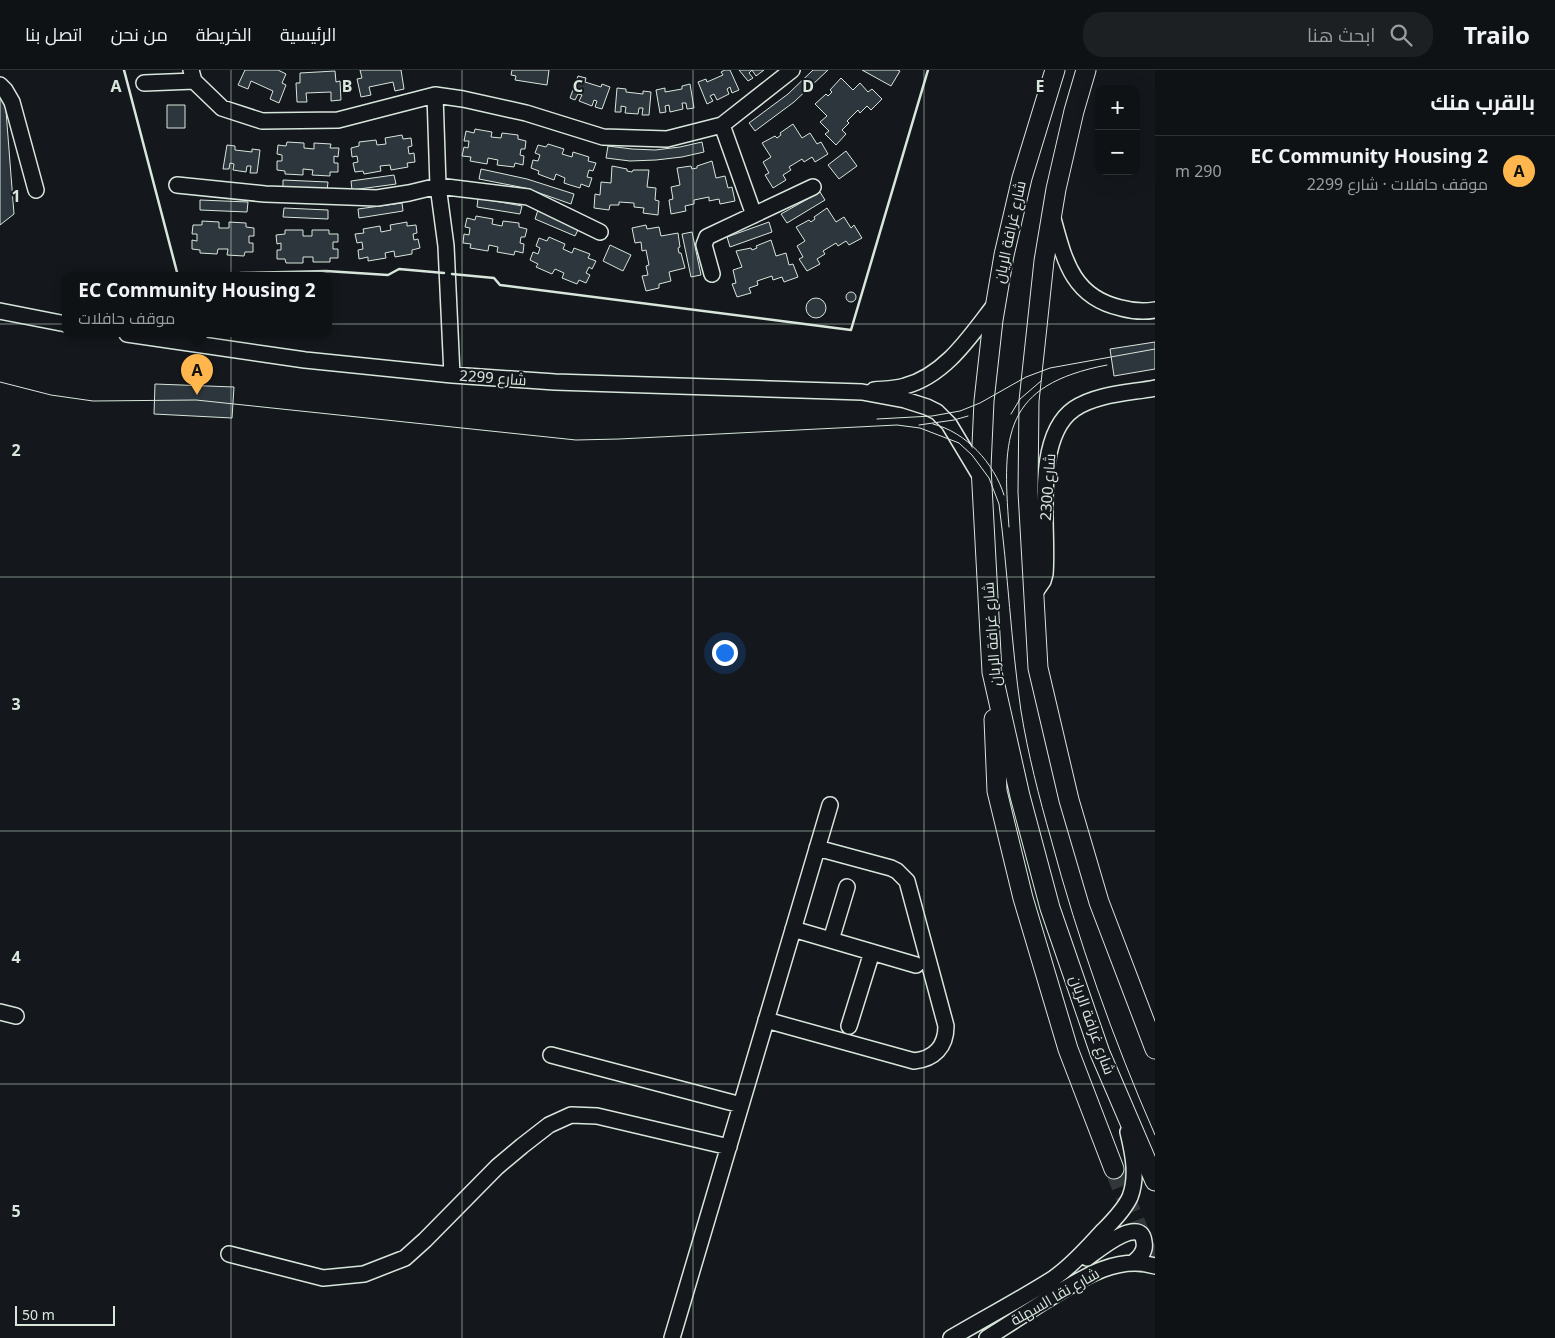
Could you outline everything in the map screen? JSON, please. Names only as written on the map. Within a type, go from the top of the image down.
[{"type":"main road","name":"شارع غرافة الريان","points":[[1055,70],[1022,178],[1004,255],[984,401],[982,479],[992,672],[1020,796],[1050,908],[1100,1053],[1155,1181]]},
{"type":"main road","points":[[1086,70],[1074,111],[1056,189],[1044,261],[1029,401],[1028,492],[1038,668],[1069,800],[1099,902],[1150,1026],[1155,1049]]},
{"type":"main road","points":[[992,672],[997,791],[1023,898],[1068,1050],[1114,1169]]},
{"type":"street","points":[[144,83],[192,75],[222,108],[262,121],[338,120],[435,95],[526,113],[603,137],[667,139],[722,125],[792,70]]},
{"type":"street","points":[[0,85],[6,90],[12,102],[36,190]]},
{"type":"street","points":[[435,95],[438,186],[446,246],[452,375]]},
{"type":"street","points":[[722,125],[754,215]]},
{"type":"street","points":[[177,185],[265,194],[377,198],[438,186],[528,197],[600,232]]},
{"type":"street","points":[[712,274],[704,245],[707,237],[813,186]]},
{"type":"street","points":[[1052,214],[1064,256],[1078,284],[1090,295],[1106,305],[1129,310],[1155,310]]},
{"type":"street","name":"شارع 2299","points":[[862,392],[905,386],[934,373],[963,346],[996,303]]},
{"type":"street","points":[[0,311],[62,323]]},
{"type":"street","name":"شارع 2299","points":[[148,337],[305,360],[452,375],[555,382],[862,392],[905,400],[937,412],[949,424],[982,479]]},
{"type":"street","name":"شارع 2300","points":[[1034,594],[1043,581],[1045,574],[1048,458],[1050,445],[1061,421],[1073,410],[1094,400],[1155,388]]},
{"type":"street","points":[[672,1338],[830,805]]},
{"type":"street","points":[[766,1020],[914,1061],[923,1060],[938,1051],[946,1035],[946,1026],[907,881],[898,871],[891,868],[817,848]]},
{"type":"street","points":[[831,940],[847,887]]},
{"type":"street","points":[[793,929],[916,965]]},
{"type":"street","points":[[849,1026],[872,952]]},
{"type":"street","points":[[0,1012],[16,1016]]},
{"type":"street","points":[[550,1055],[741,1105]]},
{"type":"street","name":"شارع نقا السهلة","points":[[951,1338],[1055,1277],[1100,1235],[1129,1198],[1134,1181],[1134,1159],[1116,1091]]},
{"type":"street","points":[[229,1254],[323,1278],[364,1274],[405,1258],[509,1157],[550,1125],[571,1115],[597,1116],[729,1147]]},
{"type":"street","points":[[1055,1277],[1115,1238],[1134,1231],[1139,1233],[1144,1241],[1144,1249],[1134,1262]]},
{"type":"street","name":"شارع نقا السهلة","points":[[987,1338],[1075,1282],[1106,1268],[1134,1262],[1155,1266]]},
{"type":"building","points":[[245,70],[278,70],[286,74],[282,83],[286,85],[279,103],[270,99],[273,91],[251,81],[248,89],[238,85]]},
{"type":"building","points":[[360,70],[401,70],[404,89],[395,91],[393,82],[369,87],[371,95],[361,97],[357,79],[362,78]]},
{"type":"building","points":[[512,70],[549,70],[547,85],[515,80],[516,76],[511,75]]},
{"type":"building","points":[[730,70],[739,90],[732,93],[730,87],[727,89],[729,94],[717,100],[714,94],[710,96],[713,101],[707,104],[698,82],[706,79],[707,82],[723,75],[721,72]]},
{"type":"building","points":[[739,70],[752,70],[749,73],[753,78],[748,81]]},
{"type":"building","points":[[752,70],[764,70],[756,76]]},
{"type":"building","points":[[813,70],[828,70],[794,102],[755,131],[749,123],[788,94]]},
{"type":"building","points":[[862,70],[897,70],[900,71],[891,86]]},
{"type":"building","points":[[335,71],[336,82],[340,81],[341,100],[331,101],[331,92],[306,93],[307,102],[297,102],[296,83],[300,83],[300,73]]},
{"type":"building","points":[[578,76],[586,78],[585,82],[601,87],[602,84],[610,87],[602,109],[595,107],[597,101],[594,100],[592,106],[579,101],[582,95],[578,94],[575,100],[570,98]]},
{"type":"building","points":[[841,78],[853,90],[860,83],[868,92],[872,89],[882,99],[871,110],[867,106],[860,113],[858,110],[847,121],[849,123],[842,130],[846,134],[836,145],[825,134],[829,131],[820,122],[827,116],[815,104],[826,94],[828,96],[832,92],[830,90]]},
{"type":"building","points":[[690,84],[694,108],[687,109],[686,103],[682,103],[683,109],[670,112],[669,105],[665,106],[666,112],[660,113],[656,90],[665,88],[665,92],[682,89],[682,86]]},
{"type":"building","points":[[617,88],[626,89],[626,92],[643,94],[643,91],[651,92],[649,115],[642,115],[643,108],[639,108],[638,114],[625,113],[626,107],[621,106],[621,112],[615,112]]},
{"type":"building","points":[[0,95],[5,98],[14,214],[0,225]]},
{"type":"building","points":[[167,105],[185,105],[185,128],[167,128]]},
{"type":"building","points":[[793,124],[802,138],[810,133],[817,144],[821,142],[828,154],[815,162],[812,157],[804,162],[802,159],[789,167],[791,170],[783,175],[786,180],[773,188],[765,175],[769,173],[763,162],[771,157],[762,143],[775,136],[777,138],[781,135],[780,133]]},
{"type":"building","points":[[475,129],[492,132],[491,137],[501,138],[502,133],[518,135],[518,139],[526,141],[525,149],[521,149],[520,155],[524,156],[523,165],[515,163],[514,167],[497,165],[498,160],[488,158],[487,164],[470,161],[471,157],[462,156],[464,147],[468,148],[469,141],[464,141],[466,131],[474,133]]},
{"type":"building","points":[[402,135],[403,139],[411,138],[412,146],[408,147],[409,154],[414,153],[415,162],[407,163],[408,167],[391,170],[390,165],[380,166],[381,171],[364,174],[363,171],[355,172],[353,163],[358,162],[357,156],[352,157],[351,148],[359,146],[359,142],[376,140],[377,145],[386,144],[385,138]]},
{"type":"building","points":[[287,142],[304,143],[304,148],[314,149],[314,143],[331,144],[330,148],[339,148],[338,157],[334,156],[334,163],[338,163],[338,172],[330,172],[330,176],[312,175],[313,170],[303,169],[303,175],[285,174],[285,171],[277,170],[277,161],[282,161],[282,155],[277,154],[278,145],[286,146]]},
{"type":"building","points":[[702,142],[704,152],[682,157],[630,161],[606,158],[608,146],[655,150]]},
{"type":"building","points":[[548,144],[564,149],[562,154],[572,157],[573,152],[589,157],[588,161],[596,163],[593,171],[589,170],[587,177],[592,178],[589,187],[581,184],[580,188],[564,183],[565,178],[556,174],[554,180],[538,174],[539,171],[531,168],[533,160],[538,161],[540,155],[535,153],[538,145],[546,147]]},
{"type":"building","points":[[227,145],[235,146],[235,150],[252,152],[252,149],[260,150],[257,173],[250,173],[251,166],[247,166],[246,172],[233,170],[234,164],[230,163],[229,169],[223,169]]},
{"type":"building","points":[[846,151],[857,166],[839,179],[828,165]]},
{"type":"building","points":[[712,161],[716,178],[725,176],[728,188],[732,187],[735,201],[720,204],[719,199],[709,201],[709,197],[694,200],[694,204],[685,206],[686,211],[671,214],[669,200],[673,199],[671,187],[680,185],[677,168],[691,166],[692,169],[697,168],[697,166]]},
{"type":"building","points":[[612,166],[632,172],[633,170],[649,170],[647,187],[656,188],[655,200],[659,201],[658,215],[643,213],[644,208],[634,207],[634,203],[619,202],[619,205],[610,205],[609,210],[594,208],[595,194],[600,195],[601,182],[611,183]]},
{"type":"building","points":[[481,169],[527,179],[574,194],[571,204],[525,188],[479,179]]},
{"type":"building","points":[[394,175],[396,184],[352,190],[351,181]]},
{"type":"building","points":[[283,180],[328,182],[327,191],[283,189]]},
{"type":"building","points":[[820,192],[825,200],[787,223],[781,214]]},
{"type":"building","points":[[478,198],[522,206],[520,214],[477,207]]},
{"type":"building","points":[[200,200],[248,202],[247,212],[200,210]]},
{"type":"building","points":[[402,203],[403,211],[359,218],[358,209]]},
{"type":"building","points":[[284,208],[328,210],[328,219],[283,217]]},
{"type":"building","points":[[827,208],[836,222],[844,217],[851,228],[854,225],[862,238],[849,245],[846,241],[838,246],[836,243],[823,251],[825,254],[817,259],[820,264],[807,271],[799,259],[803,257],[797,246],[805,241],[796,227],[809,220],[811,222],[815,219],[814,217]]},
{"type":"building","points":[[538,210],[579,228],[575,236],[535,219]]},
{"type":"building","points":[[476,216],[493,219],[492,224],[502,226],[503,221],[519,223],[519,227],[527,229],[525,237],[521,237],[520,243],[524,244],[523,253],[515,251],[514,255],[497,252],[498,247],[489,245],[488,251],[470,248],[471,244],[463,243],[464,234],[469,235],[470,228],[465,227],[467,218],[475,220]]},
{"type":"building","points":[[202,221],[219,222],[219,228],[229,228],[229,222],[246,223],[246,227],[254,228],[254,236],[249,236],[249,243],[253,243],[253,252],[245,252],[244,256],[227,255],[228,249],[218,249],[217,254],[200,253],[200,250],[192,249],[192,240],[197,241],[197,234],[192,234],[193,225],[202,225]]},
{"type":"building","points":[[407,222],[407,226],[416,225],[417,233],[413,234],[414,240],[418,239],[420,248],[412,250],[412,254],[395,257],[394,251],[385,253],[386,258],[368,261],[368,257],[359,259],[358,250],[363,249],[362,242],[357,243],[355,234],[364,233],[363,229],[380,226],[381,232],[391,230],[390,225]]},
{"type":"building","points":[[769,222],[772,232],[730,247],[727,237]]},
{"type":"building","points":[[646,225],[647,229],[659,227],[661,236],[678,233],[679,253],[681,253],[685,268],[669,272],[671,281],[659,284],[659,288],[646,291],[642,276],[648,275],[646,266],[649,265],[646,250],[642,251],[641,242],[635,243],[632,228]]},
{"type":"building","points":[[285,230],[303,230],[303,236],[312,236],[312,230],[329,230],[329,234],[338,234],[338,242],[333,242],[333,249],[338,249],[338,258],[330,258],[330,262],[313,262],[313,257],[303,257],[303,263],[286,263],[285,259],[277,259],[277,250],[281,250],[281,243],[277,244],[276,235],[285,234]]},
{"type":"building","points":[[692,232],[701,275],[691,277],[682,234]]},
{"type":"building","points":[[549,237],[565,244],[563,249],[572,253],[574,248],[590,254],[588,258],[596,261],[592,269],[589,267],[586,273],[590,275],[586,283],[579,280],[577,284],[562,278],[564,273],[555,269],[552,274],[536,267],[538,264],[530,260],[533,252],[538,254],[540,248],[536,246],[539,238],[547,241]]},
{"type":"building","points":[[771,240],[776,256],[786,253],[789,265],[793,264],[798,277],[784,282],[782,277],[773,280],[772,276],[757,281],[758,285],[749,288],[751,293],[737,297],[732,284],[736,283],[733,270],[742,267],[736,251],[751,248],[752,250],[757,248],[756,246]]},
{"type":"building","points":[[610,245],[631,255],[623,271],[603,261]]},
{"type":"building","points":[[849,292],[853,292],[856,297],[855,301],[849,302],[846,299],[846,295]]},
{"type":"building","points":[[816,298],[823,301],[826,308],[823,315],[816,318],[809,315],[806,308],[809,301]]},
{"type":"building","points":[[1155,342],[1155,369],[1114,376],[1110,349]]},
{"type":"building","points":[[155,384],[234,387],[232,418],[154,414]]},
{"type":"tunnel","points":[[1114,1169],[1155,1270]]},
{"type":"tram line","points":[[877,419],[932,416],[960,411],[980,403],[1026,377],[1050,368],[1155,349]]},
{"type":"tram line","points":[[1009,527],[1007,466],[1010,441],[1016,419],[1028,401],[1047,386],[1073,374],[1107,365]]},
{"type":"tram line","points":[[1011,414],[1020,399],[1041,381]]},
{"type":"tram line","points":[[0,382],[51,395],[93,401],[196,400],[576,440],[897,425],[920,428],[959,443],[972,455],[989,478],[999,504],[1021,711],[1038,791],[1061,877],[1085,952],[1111,1026],[1155,1135]]},
{"type":"tram line","points":[[919,425],[968,416]]},
{"type":"tram line","points":[[933,424],[957,434],[977,450],[993,472],[1004,495]]},
{"type":"wall","points":[[124,70],[177,272]]},
{"type":"wall","points":[[452,274],[494,278],[500,285],[851,330],[928,70]]},
{"type":"wall","points":[[284,272],[326,271],[388,275],[399,269],[444,273]]},
{"type":"place","name":"EC Community Housing 2","points":[[197,395]]}]
